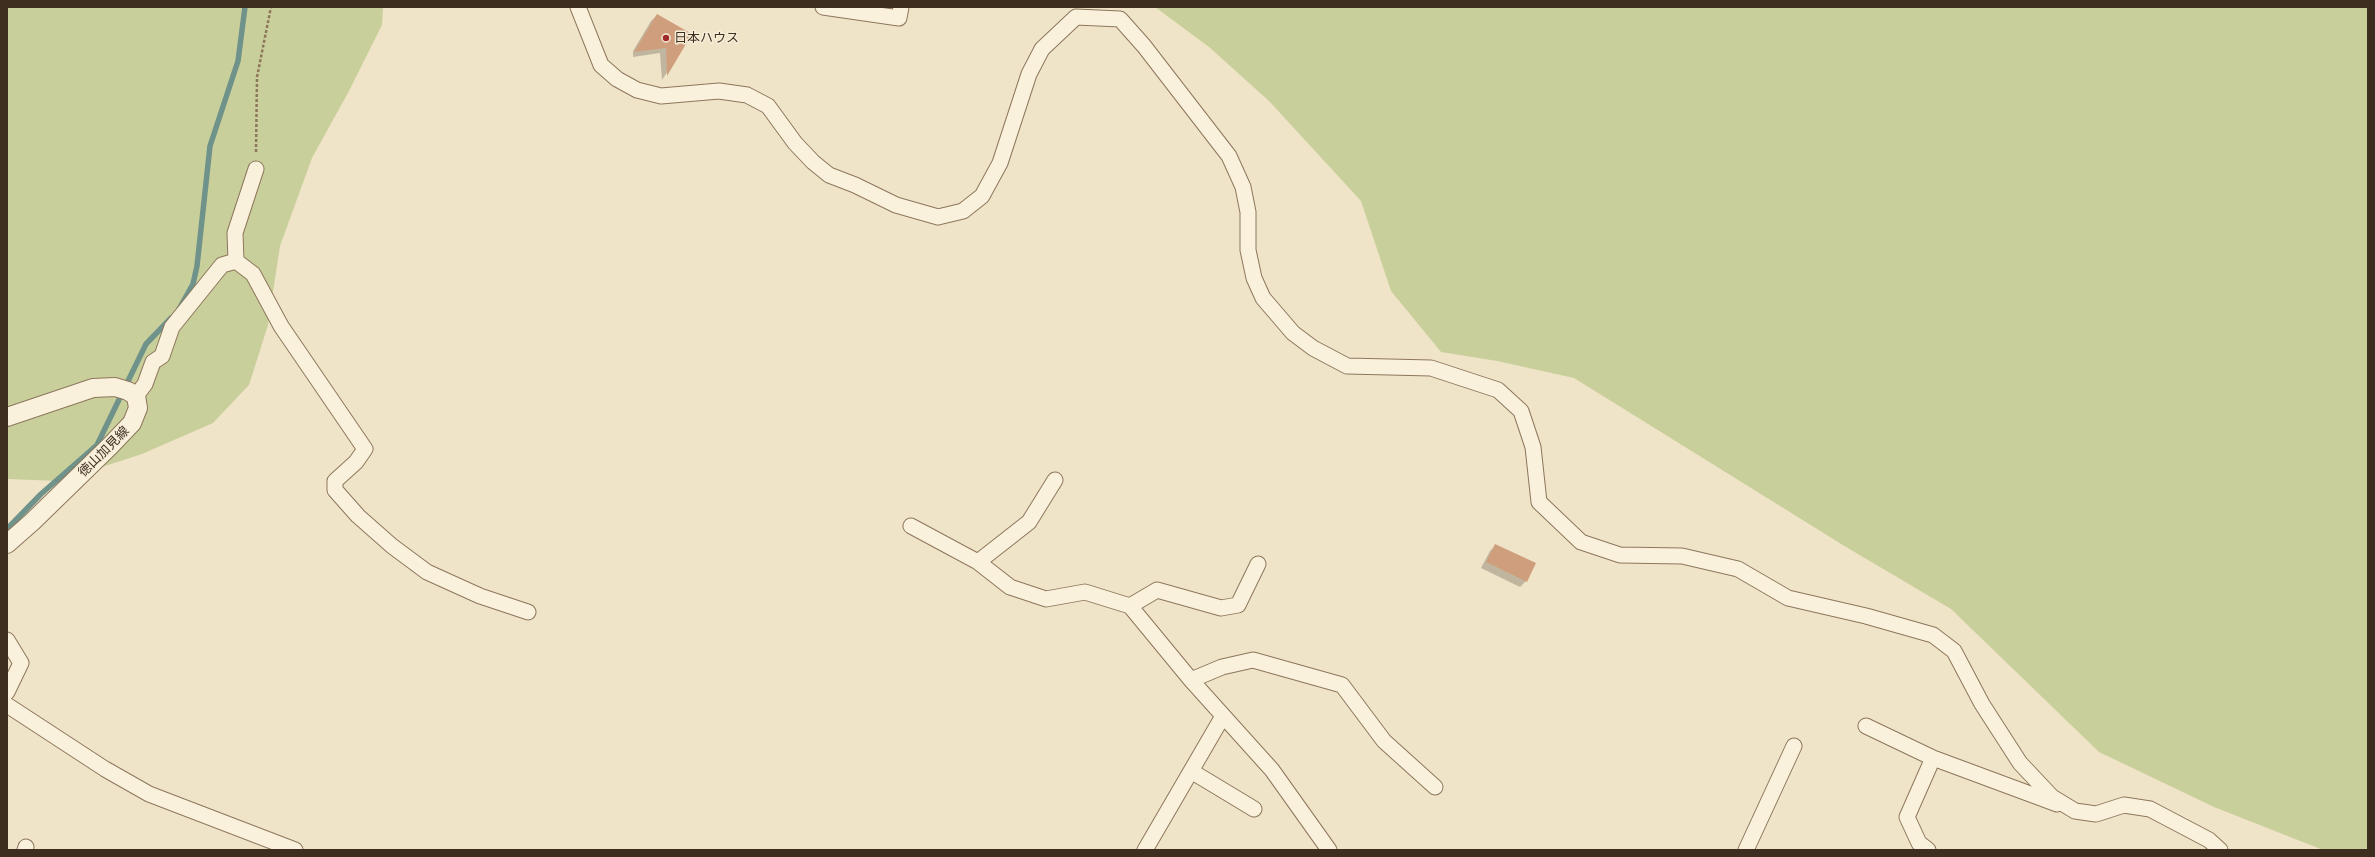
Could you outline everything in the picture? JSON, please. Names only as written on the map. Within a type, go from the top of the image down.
[{"type":"street","points":[[578,7],[601,65],[617,79],[637,90],[661,96],[719,91],[747,95],[768,106],[795,143],[813,162],[829,175],[855,185],[896,205],[938,217],[963,211],[982,196],[1000,163],[1029,74],[1042,49],[1076,17],[1120,19],[1144,46],[1230,156],[1243,187],[1248,212],[1248,250],[1254,278],[1263,298],[1293,333],[1313,348],[1348,366],[1431,368],[1498,390],[1521,411],[1533,447],[1539,502],[1581,542],[1620,555],[1682,556],[1738,569],[1788,598],[1866,616],[1933,635],[1954,651],[1982,704],[2020,763],[2052,797],[2075,811]]},
{"type":"street","points":[[823,7],[899,18],[901,7]]},
{"type":"street","points":[[236,261],[235,233],[256,169]]},
{"type":"street","points":[[7,418],[94,388],[115,387],[136,396],[145,384],[153,362],[162,356],[172,327],[222,265],[236,261]]},
{"type":"street","points":[[236,261],[253,274],[281,326],[364,449],[356,462],[335,481],[335,490],[358,516],[392,546],[427,572],[480,596],[528,612]]},
{"type":"street","name":"徳山加見線","points":[[7,544],[69,488],[132,423],[138,408],[136,396]]},
{"type":"street","points":[[978,562],[1029,522],[1055,480]]},
{"type":"street","points":[[911,526],[978,562],[1010,587],[1046,599],[1085,592],[1130,606],[1191,680],[1272,770],[1329,850]]},
{"type":"street","points":[[1130,606],[1157,590],[1221,608],[1238,605],[1258,564]]},
{"type":"street","points":[[7,640],[21,663],[7,692]]},
{"type":"street","points":[[1191,680],[1222,667],[1253,660],[1342,684],[1384,741],[1434,787]]},
{"type":"street","points":[[7,705],[105,769],[149,794],[295,850]]},
{"type":"street","points":[[1145,850],[1223,716]]},
{"type":"street","points":[[1866,726],[1933,758],[2075,811],[2096,814],[2124,805],[2150,810],[2208,840],[2220,850]]},
{"type":"street","points":[[1746,850],[1794,746]]},
{"type":"street","points":[[1928,850],[1919,843],[1907,817],[1933,758]]},
{"type":"street","points":[[1191,771],[1254,808]]},
{"type":"path","points":[[256,169],[258,77],[270,7]]},
{"type":"green space","points":[[7,7],[383,7],[382,25],[349,91],[312,158],[280,246],[268,325],[249,385],[213,423],[142,454],[59,481],[7,479]]},
{"type":"green space","points":[[1155,7],[2368,7],[2368,850],[2323,850],[2214,807],[2099,752],[1951,609],[1846,547],[1574,378],[1497,361],[1441,352],[1391,291],[1361,201],[1269,101],[1209,47]]},
{"type":"building","name":"日本ハウス","points":[[657,14],[692,34],[667,76],[666,48],[634,52]]},
{"type":"building","points":[[1495,544],[1536,563],[1527,582],[1486,562]]},
{"type":"waterway","points":[[179,309],[193,284],[197,266],[210,146],[238,61],[245,7]]},
{"type":"waterway","points":[[7,529],[41,494],[97,445],[146,344],[171,318]]},
{"type":"place","name":"日本ハウス","points":[[666,38]]}]
